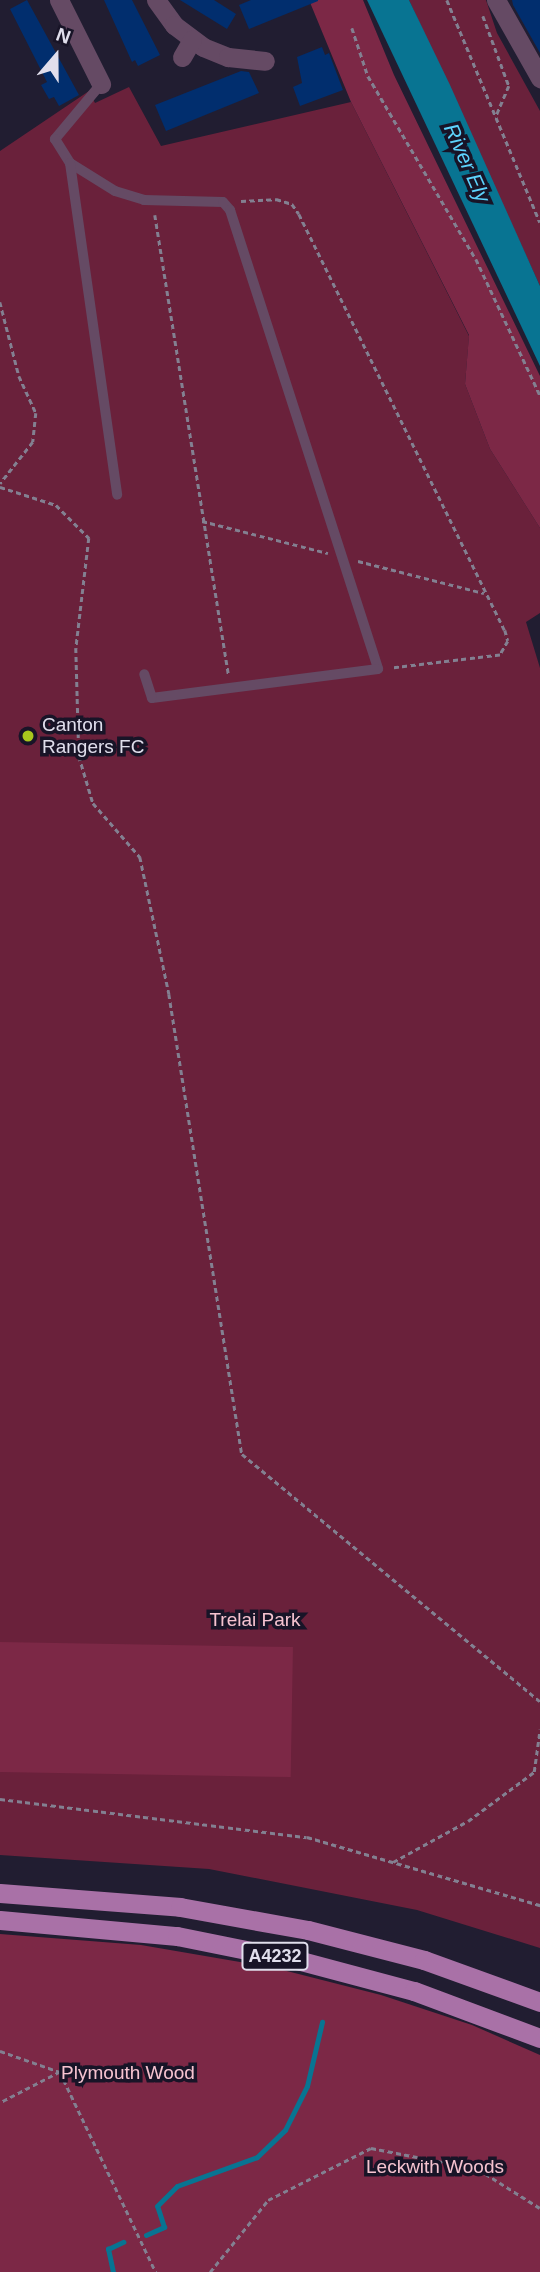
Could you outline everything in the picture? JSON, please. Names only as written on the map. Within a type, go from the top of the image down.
[{"type":"main road","name":"A4232","points":[[0,1893],[180,1907],[308,1930],[424,1960],[540,2001]]},
{"type":"main road","name":"A4232","points":[[0,1920],[177,1936],[301,1961],[414,1991],[540,2038]]},
{"type":"street","points":[[59,0],[102,84]]},
{"type":"street","points":[[156,0],[187,48],[228,57],[265,61]]},
{"type":"street","points":[[487,3],[540,78]]},
{"type":"lane","points":[[102,84],[55,139],[70,163],[117,495]]},
{"type":"lane","points":[[70,163],[115,191],[153,201],[223,202],[230,210],[378,669],[152,698],[144,674]]},
{"type":"path","points":[[447,0],[540,222]]},
{"type":"path","points":[[487,3],[509,86],[496,117]]},
{"type":"path","points":[[352,28],[368,76],[477,259],[540,395]]},
{"type":"path","points":[[223,202],[276,199],[292,204],[299,214],[508,641],[500,655],[378,669]]},
{"type":"path","points":[[153,201],[231,688]]},
{"type":"path","points":[[0,302],[19,376],[36,413],[33,442],[0,485],[56,505],[89,538],[76,648],[79,756],[93,803],[140,857],[169,994],[242,1454],[540,1701]]},
{"type":"path","points":[[393,1862],[468,1821],[534,1772],[540,1729]]},
{"type":"path","points":[[0,1799],[307,1837],[540,1905]]},
{"type":"path","points":[[0,2052],[60,2072],[156,2272]]},
{"type":"path","points":[[1,2101],[60,2072]]},
{"type":"path","points":[[210,2272],[268,2200],[371,2148],[478,2169],[540,2208]]},
{"type":"green space","points":[[309,0],[363,0],[394,75],[540,376],[540,528],[490,449],[465,384],[469,335],[351,102]]},
{"type":"green space","points":[[409,0],[486,0],[497,33],[540,111],[540,286]]},
{"type":"green space","name":"Trelai Park","points":[[129,87],[161,146],[351,102],[469,336],[465,384],[490,449],[540,528],[540,613],[526,622],[540,668],[540,1948],[417,1910],[209,1869],[0,1855],[0,151],[89,91],[95,103]]},
{"type":"green space","points":[[0,1642],[293,1647],[291,1777],[0,1772]]},
{"type":"green space","points":[[0,1934],[141,1945],[275,1968],[381,1995],[472,2025],[540,2055],[540,2272],[0,2272]]},
{"type":"water","name":"River Ely","points":[[367,0],[409,0],[450,85],[540,286],[540,366]]},
{"type":"building","points":[[27,0],[79,95],[59,106],[54,97],[49,99],[41,85],[47,82],[10,9]]},
{"type":"building","points":[[104,0],[132,0],[160,55],[138,66],[135,60],[132,62]]},
{"type":"building","points":[[180,0],[214,0],[236,14],[227,29]]},
{"type":"building","points":[[251,0],[318,1],[249,29],[239,5]]},
{"type":"building","points":[[512,0],[540,0],[540,53],[513,5]]},
{"type":"building","points":[[322,47],[325,55],[329,53],[343,90],[300,106],[293,87],[302,83],[297,57]]},
{"type":"building","points":[[241,71],[249,72],[259,93],[166,131],[155,105]]},
{"type":"waterway","points":[[146,2235],[164,2227],[157,2206],[177,2186],[257,2157],[285,2130],[307,2086],[322,2022]]},
{"type":"waterway","points":[[113,2272],[108,2249],[123,2242]]},
{"type":"place","name":"Canton Rangers FC","points":[[28,736]]},
{"type":"park label","name":"Plymouth Wood","points":[[128,2073]]},
{"type":"park label","name":"Leckwith Woods","points":[[435,2167]]}]
